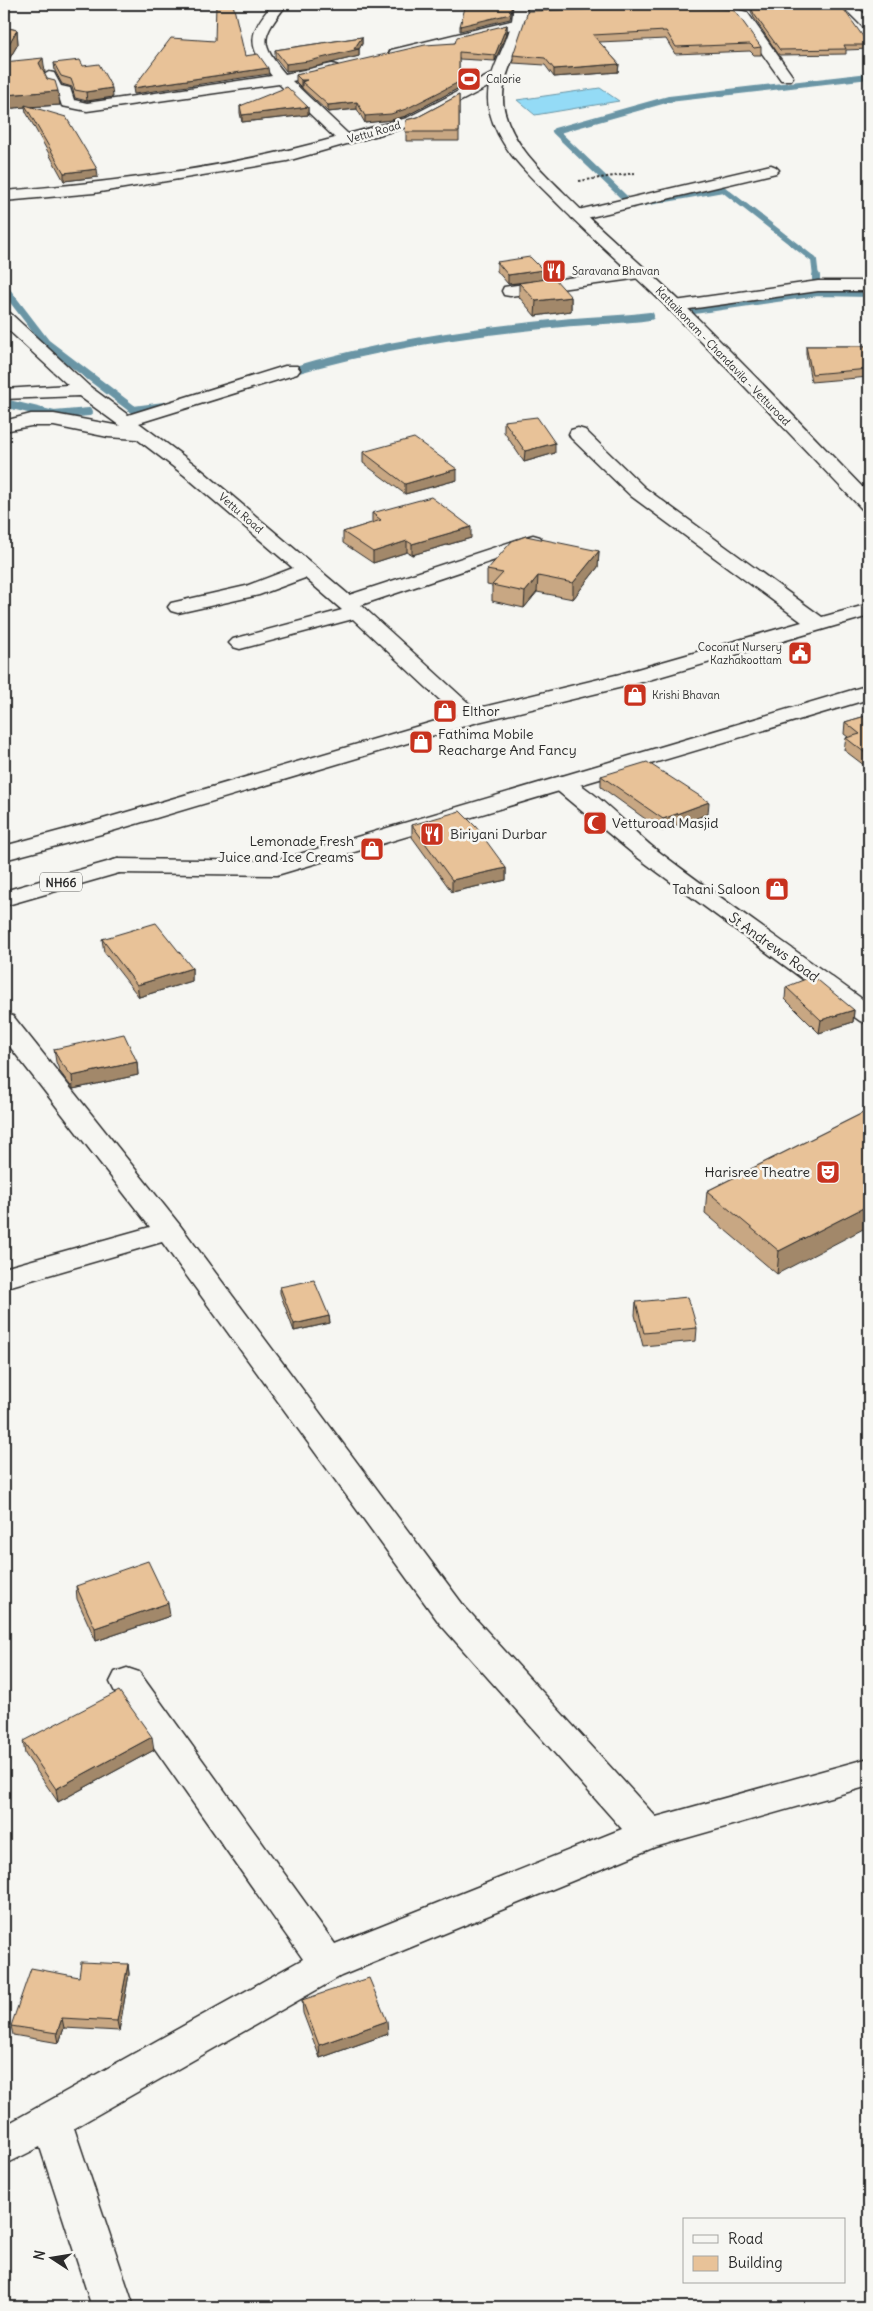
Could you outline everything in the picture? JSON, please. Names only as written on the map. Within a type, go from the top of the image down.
[{"type":"main road","points":[[280,4],[261,30],[259,45],[281,79],[346,140]]},
{"type":"main road","points":[[846,4],[869,25]]},
{"type":"main road","points":[[646,9],[714,8],[730,10],[742,15],[786,77]]},
{"type":"main road","points":[[386,55],[523,13]]},
{"type":"main road","name":"Kattaikonam - Chandavila - Vetturoad","points":[[523,13],[498,76],[496,99],[497,112],[503,130],[520,158],[675,306],[869,505]]},
{"type":"main road","points":[[49,76],[55,89],[65,90],[67,104],[87,107],[281,79],[348,64]]},
{"type":"main road","name":"Vettu Road","points":[[4,196],[94,188],[286,156],[412,121],[498,76]]},
{"type":"main road","points":[[578,215],[771,170]]},
{"type":"main road","points":[[510,291],[641,273]]},
{"type":"main road","points":[[675,306],[818,286],[869,286]]},
{"type":"main road","name":"Vettu Road","points":[[4,317],[83,390],[192,471],[351,608],[471,716]]},
{"type":"main road","points":[[126,421],[291,370]]},
{"type":"main road","points":[[4,394],[83,390]]},
{"type":"main road","points":[[4,426],[31,420],[54,420],[108,431],[143,434]]},
{"type":"main road","points":[[578,434],[638,492],[818,624]]},
{"type":"main road","points":[[240,643],[351,608],[533,542]]},
{"type":"main road","points":[[178,607],[252,591],[307,570]]},
{"type":"main road","points":[[4,853],[102,827],[471,716],[627,679],[869,610]]},
{"type":"main road","points":[[562,784],[867,695]]},
{"type":"main road","name":"NH66","points":[[4,899],[118,866],[277,868],[562,784]]},
{"type":"main road","name":"St Andrews Road","points":[[562,784],[580,796],[645,852],[869,1016]]},
{"type":"main road","points":[[4,1022],[169,1231],[452,1615],[649,1834]]},
{"type":"main road","points":[[4,1278],[169,1231]]},
{"type":"main road","points":[[127,1682],[328,1964]]},
{"type":"main road","points":[[4,2147],[328,1964],[649,1834],[869,1772]]},
{"type":"main road","points":[[51,2120],[113,2307]]},
{"type":"path","points":[[548,186],[635,173]]},
{"type":"water","points":[[600,88],[619,101],[535,115],[517,100]]},
{"type":"building","points":[[216,4],[233,4],[245,56],[258,54],[268,68],[133,88],[171,38],[215,41]]},
{"type":"building","points":[[466,4],[512,4],[510,14],[460,26]]},
{"type":"building","points":[[768,4],[840,4],[869,45],[844,45],[846,49],[780,50],[751,7],[768,6]]},
{"type":"building","points":[[686,7],[730,9],[736,12],[761,47],[754,48],[750,44],[676,47],[666,31],[593,35],[619,64],[554,69],[545,58],[513,55],[528,11]]},
{"type":"building","points":[[507,25],[495,55],[459,52],[459,82],[406,109],[391,114],[365,116],[357,102],[328,105],[302,82],[307,80],[301,80],[296,75],[425,45],[455,43],[457,37]]},
{"type":"building","points":[[4,27],[17,30],[4,52]]},
{"type":"building","points":[[362,37],[354,49],[359,49],[309,61],[286,64],[275,50]]},
{"type":"building","points":[[43,58],[39,63],[47,79],[55,81],[58,91],[4,95],[4,62]]},
{"type":"building","points":[[80,60],[83,66],[99,64],[112,88],[86,92],[75,90],[71,79],[61,76],[54,63]]},
{"type":"building","points":[[287,87],[308,107],[242,115],[240,106]]},
{"type":"building","points":[[459,95],[459,132],[405,132],[406,120],[418,117]]},
{"type":"building","points":[[25,105],[66,117],[97,169],[64,173]]},
{"type":"building","points":[[530,257],[543,270],[508,275],[497,262]]},
{"type":"building","points":[[554,278],[571,297],[536,301],[519,283]]},
{"type":"building","points":[[806,346],[869,346],[869,369],[812,374]]},
{"type":"building","points":[[537,417],[555,443],[525,451],[504,421]]},
{"type":"building","points":[[414,438],[457,469],[405,484],[363,452]]},
{"type":"building","points":[[431,497],[471,527],[412,544],[407,541],[373,552],[343,532],[381,520],[372,513]]},
{"type":"building","points":[[526,536],[599,551],[573,583],[538,576],[525,592],[492,585],[503,573],[487,570],[512,541]]},
{"type":"building","points":[[869,715],[869,756],[846,738],[860,734],[845,722]]},
{"type":"building","points":[[647,762],[709,802],[663,819],[601,776]]},
{"type":"building","points":[[460,811],[476,827],[506,868],[452,880],[412,825]]},
{"type":"building","points":[[156,923],[192,968],[137,985],[102,939]]},
{"type":"building","points":[[813,976],[854,1010],[821,1020],[786,987]]},
{"type":"building","points":[[124,1034],[137,1062],[72,1076],[59,1060],[54,1049]]},
{"type":"building","name":"Harisree Theatre","points":[[869,1110],[869,1205],[779,1251],[707,1191]]},
{"type":"building","points":[[314,1280],[329,1316],[294,1324],[280,1287]]},
{"type":"building","points":[[688,1297],[697,1328],[644,1333],[636,1302]]},
{"type":"building","points":[[148,1561],[168,1603],[95,1628],[76,1586]]},
{"type":"building","points":[[119,1691],[152,1737],[56,1789],[23,1741]]},
{"type":"building","points":[[81,1962],[128,1964],[117,2021],[62,2018],[57,2033],[11,2026],[31,1968],[79,1977]]},
{"type":"building","points":[[369,1978],[387,2021],[319,2045],[302,2000]]},
{"type":"waterway","points":[[816,277],[814,260],[723,189],[632,205],[555,131],[669,99],[869,76]]},
{"type":"waterway","points":[[4,288],[46,343],[134,410],[164,406]]},
{"type":"waterway","points":[[687,311],[818,292],[869,293]]},
{"type":"waterway","points":[[285,373],[388,347],[457,335],[562,323],[650,316]]},
{"type":"waterway","points":[[4,403],[54,415],[89,412]]},
{"type":"place","name":"Calorie","points":[[469,79]]},
{"type":"place","name":"Saravana Bhavan","points":[[554,271]]},
{"type":"place","name":"Coconut Nursery Kazhakoottam","points":[[800,653]]},
{"type":"place","name":"Krishi Bhavan","points":[[635,695]]},
{"type":"place","name":"Elthor","points":[[445,711]]},
{"type":"place","name":"Fathima Mobile Reacharge And Fancy","points":[[421,742]]},
{"type":"place","name":"Vetturoad Masjid","points":[[595,823]]},
{"type":"place","name":"Biriyani Durbar","points":[[432,834]]},
{"type":"place","name":"Lemonade Fresh Juice and Ice Creams","points":[[372,849]]},
{"type":"place","name":"Tahani Saloon","points":[[777,889]]},
{"type":"place","name":"Harisree Theatre","points":[[828,1172]]}]
